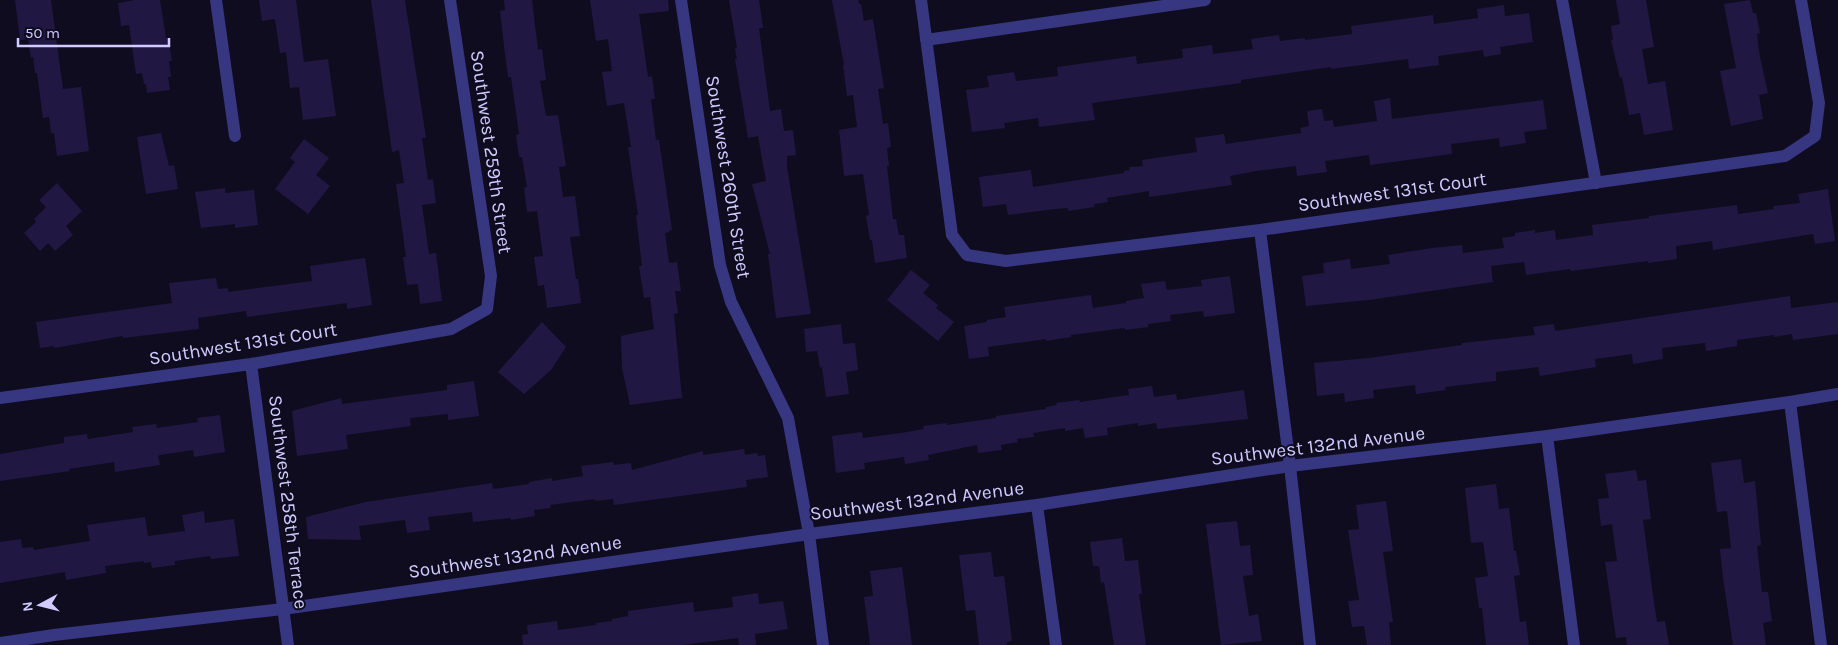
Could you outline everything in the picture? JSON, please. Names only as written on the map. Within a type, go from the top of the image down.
[{"type":"street","points":[[216,0],[235,136]]},
{"type":"street","name":"Southwest 259th Street","points":[[450,0],[491,276],[486,309]]},
{"type":"street","name":"Southwest 260th Street","points":[[681,0],[720,265],[731,302],[788,418],[810,534],[823,645]]},
{"type":"street","points":[[921,0],[926,40],[1205,0]]},
{"type":"street","points":[[1562,0],[1596,183]]},
{"type":"street","name":"Southwest 131st Court","points":[[926,40],[952,236],[967,255],[1006,261],[1260,230],[1785,156],[1815,136],[1819,103],[1801,0]]},
{"type":"street","points":[[1260,230],[1290,466],[1310,645]]},
{"type":"street","name":"Southwest 131st Court","points":[[0,398],[251,364],[451,330],[486,309]]},
{"type":"street","name":"Southwest 258th Terrace","points":[[251,364],[288,645]]},
{"type":"street","name":"Southwest 132nd Avenue","points":[[0,643],[54,640],[810,534],[1037,505],[1290,466],[1547,436],[1838,394]]},
{"type":"street","points":[[1790,402],[1821,645]]},
{"type":"street","points":[[1547,436],[1574,645]]},
{"type":"street","points":[[1037,505],[1056,645]]},
{"type":"building","points":[[15,0],[51,0],[63,89],[81,87],[89,151],[57,156],[54,133],[51,133],[49,117],[43,118],[37,73],[35,73],[33,57],[31,58],[28,39],[20,40]]},
{"type":"building","points":[[135,0],[160,0],[172,61],[169,61],[171,77],[168,77],[170,90],[147,93],[142,73],[136,74],[129,25],[121,26],[118,3]]},
{"type":"building","points":[[259,0],[296,0],[304,62],[328,59],[336,116],[303,120],[299,87],[290,88],[286,52],[280,53],[275,19],[262,21]]},
{"type":"building","points":[[371,0],[405,0],[426,138],[422,138],[428,180],[433,179],[436,203],[422,205],[429,254],[436,253],[442,301],[420,304],[418,284],[407,285],[403,257],[406,257],[396,184],[404,183],[399,150],[392,152]]},
{"type":"building","points":[[504,0],[532,0],[538,50],[542,49],[546,80],[540,81],[546,116],[558,115],[566,166],[559,167],[563,197],[575,196],[580,236],[570,237],[581,303],[547,308],[544,285],[538,286],[534,257],[543,256],[537,211],[527,212],[524,188],[527,187],[522,157],[519,157],[516,135],[519,134],[511,77],[508,77],[500,11],[505,10]]},
{"type":"building","points":[[590,0],[668,0],[669,11],[639,14],[648,77],[652,76],[655,99],[651,99],[656,140],[659,140],[672,230],[665,233],[669,263],[677,262],[681,291],[675,291],[678,313],[674,314],[682,398],[630,405],[622,368],[621,336],[654,329],[650,297],[644,298],[639,266],[642,266],[636,215],[638,215],[624,103],[607,106],[602,72],[612,71],[608,39],[596,41]]},
{"type":"building","points":[[729,0],[759,0],[763,28],[759,28],[770,111],[781,109],[784,131],[793,130],[796,155],[787,156],[787,167],[811,314],[776,318],[768,254],[770,254],[752,184],[766,181],[758,136],[748,138],[735,59],[737,59],[735,49],[737,48]]},
{"type":"building","points":[[832,0],[858,0],[859,4],[861,4],[864,21],[873,19],[884,88],[878,89],[883,124],[888,123],[891,147],[887,148],[889,166],[887,166],[893,219],[896,219],[899,235],[904,235],[907,258],[875,263],[866,216],[869,215],[863,174],[844,176],[839,130],[857,127],[853,95],[847,96],[844,65]]},
{"type":"building","points":[[1616,0],[1646,0],[1654,47],[1642,49],[1648,84],[1665,81],[1673,130],[1644,135],[1640,113],[1629,115],[1622,77],[1620,78],[1611,40],[1613,40],[1611,26],[1620,24]]},
{"type":"building","points":[[1750,0],[1753,13],[1756,13],[1760,33],[1757,34],[1759,52],[1768,93],[1759,95],[1763,119],[1731,126],[1720,71],[1736,68],[1724,4]]},
{"type":"building","points":[[1504,5],[1505,16],[1529,13],[1533,42],[1500,47],[1501,54],[1484,57],[1483,50],[1438,56],[1439,65],[1409,69],[1408,59],[1331,69],[1331,67],[1241,80],[1241,83],[1092,103],[1095,120],[1039,127],[1038,118],[1004,123],[1005,128],[972,132],[966,90],[989,87],[987,76],[1014,72],[1016,81],[1058,76],[1057,67],[1136,56],[1137,64],[1183,58],[1182,49],[1212,45],[1213,54],[1253,49],[1251,39],[1279,35],[1280,41],[1305,38],[1305,40],[1352,34],[1351,26],[1433,15],[1434,24],[1478,18],[1477,9]]},
{"type":"building","points":[[1390,98],[1392,119],[1543,100],[1547,129],[1524,132],[1526,143],[1500,147],[1499,138],[1451,144],[1452,154],[1370,165],[1369,155],[1325,161],[1327,172],[1297,176],[1296,166],[1256,171],[1230,176],[1232,185],[1149,197],[1149,191],[1107,198],[1108,202],[1094,204],[1095,207],[1068,211],[1068,208],[1008,215],[1006,204],[983,207],[979,177],[1031,170],[1033,187],[1124,173],[1124,171],[1130,170],[1129,167],[1143,166],[1142,160],[1197,152],[1195,138],[1224,134],[1226,144],[1301,133],[1300,128],[1309,126],[1307,111],[1322,109],[1324,121],[1333,120],[1334,127],[1377,121],[1374,101]]},
{"type":"building","points":[[161,133],[169,166],[174,165],[178,189],[146,194],[137,137]]},
{"type":"building","points":[[304,139],[329,158],[316,175],[330,186],[308,214],[275,189],[295,162],[290,158]]},
{"type":"building","points":[[57,183],[82,211],[66,226],[73,235],[55,251],[48,243],[40,251],[24,233],[36,222],[34,219],[46,207],[39,200]]},
{"type":"building","points":[[225,188],[225,193],[254,190],[258,225],[235,228],[235,224],[201,228],[195,192]]},
{"type":"building","points":[[1828,189],[1835,241],[1815,244],[1813,234],[1713,250],[1712,241],[1676,246],[1677,259],[1526,275],[1524,262],[1491,266],[1493,282],[1369,300],[1306,306],[1302,276],[1324,273],[1323,263],[1350,259],[1351,269],[1390,264],[1388,255],[1432,248],[1462,245],[1463,253],[1504,248],[1502,238],[1515,236],[1515,233],[1535,230],[1535,233],[1555,230],[1556,240],[1593,235],[1592,225],[1649,218],[1649,216],[1737,205],[1738,214],[1774,209],[1773,206],[1800,203],[1798,194]]},
{"type":"building","points":[[365,258],[372,305],[347,309],[347,303],[247,317],[246,311],[198,318],[199,329],[123,338],[123,336],[54,348],[54,346],[40,348],[36,322],[172,303],[169,283],[216,278],[218,289],[228,288],[228,292],[312,281],[310,266]]},
{"type":"building","points":[[911,270],[930,285],[923,293],[938,305],[936,308],[954,322],[938,341],[887,300]]},
{"type":"building","points":[[1230,276],[1235,313],[1204,317],[1203,311],[1170,315],[1171,321],[1148,324],[1148,327],[1125,330],[1125,328],[1071,335],[1071,337],[1046,341],[1046,339],[988,347],[989,356],[969,359],[964,326],[1006,317],[1004,307],[1091,295],[1093,308],[1144,298],[1141,284],[1165,281],[1167,290],[1202,286],[1201,280]]},
{"type":"building","points":[[1790,296],[1791,308],[1838,302],[1838,334],[1793,340],[1792,334],[1774,337],[1774,335],[1737,340],[1737,346],[1706,351],[1705,343],[1662,348],[1663,359],[1633,364],[1632,354],[1595,359],[1596,367],[1540,376],[1538,367],[1496,372],[1496,381],[1445,387],[1446,390],[1416,394],[1415,385],[1373,390],[1374,398],[1345,402],[1344,393],[1317,396],[1314,363],[1369,358],[1462,345],[1462,343],[1535,335],[1533,327],[1554,324],[1555,331]]},
{"type":"building","points":[[542,322],[566,347],[551,370],[524,394],[498,372]]},
{"type":"building","points":[[841,324],[843,344],[855,343],[858,370],[846,372],[849,394],[826,397],[822,367],[820,368],[817,351],[806,352],[804,329]]},
{"type":"building","points":[[474,381],[479,416],[448,420],[448,414],[410,418],[411,426],[346,435],[348,449],[297,456],[292,411],[341,398],[342,404],[447,390],[447,385]]},
{"type":"building","points":[[1152,386],[1154,397],[1176,394],[1177,400],[1244,390],[1248,419],[1157,429],[1156,423],[1138,426],[1138,423],[1107,428],[1108,435],[1085,438],[1083,428],[1065,431],[1065,428],[1033,433],[1034,437],[1017,439],[1018,442],[1001,445],[1002,450],[978,453],[977,445],[928,455],[929,460],[905,464],[904,457],[864,463],[865,469],[836,473],[832,436],[862,432],[863,438],[901,433],[924,429],[923,426],[947,423],[947,425],[1046,409],[1046,407],[1057,405],[1056,403],[1079,400],[1080,402],[1129,395],[1128,389]]},
{"type":"building","points":[[220,415],[225,452],[194,457],[193,450],[160,455],[158,456],[160,465],[115,472],[114,462],[69,469],[70,471],[0,481],[0,454],[64,443],[64,437],[87,434],[88,439],[133,432],[132,427],[156,424],[157,428],[198,422],[197,418]]},
{"type":"building","points":[[744,449],[745,455],[757,453],[758,456],[765,455],[768,477],[746,480],[747,487],[614,505],[613,499],[595,501],[595,499],[550,505],[551,508],[534,510],[535,516],[511,520],[511,518],[473,522],[472,512],[428,517],[430,530],[407,533],[405,520],[359,526],[361,540],[308,539],[306,517],[366,502],[492,483],[493,489],[529,484],[529,482],[552,478],[552,481],[583,476],[581,466],[613,462],[614,465],[631,463],[632,470],[703,451],[703,455]]},
{"type":"building","points":[[1741,459],[1744,483],[1755,481],[1761,545],[1757,546],[1762,592],[1768,592],[1772,621],[1763,623],[1766,645],[1733,645],[1723,578],[1720,549],[1731,548],[1727,511],[1717,512],[1711,463]]},
{"type":"building","points":[[1636,470],[1638,481],[1646,480],[1651,519],[1643,520],[1654,602],[1657,622],[1665,621],[1669,645],[1627,645],[1626,637],[1616,638],[1605,562],[1617,561],[1612,524],[1601,526],[1598,499],[1609,498],[1605,474]]},
{"type":"building","points":[[1496,484],[1499,509],[1509,508],[1514,551],[1516,551],[1520,575],[1514,576],[1520,622],[1526,621],[1529,645],[1486,645],[1482,608],[1479,608],[1475,578],[1488,576],[1483,542],[1471,543],[1465,488]]},
{"type":"building","points":[[1386,501],[1393,551],[1383,552],[1393,622],[1389,622],[1391,645],[1367,645],[1364,626],[1352,627],[1348,601],[1359,600],[1348,530],[1359,529],[1356,505]]},
{"type":"building","points":[[204,511],[205,523],[234,519],[239,556],[211,559],[210,556],[175,561],[175,565],[152,568],[151,562],[144,563],[144,561],[105,566],[106,573],[66,580],[65,572],[0,583],[0,542],[21,539],[22,548],[33,547],[34,550],[90,541],[87,525],[145,517],[148,536],[185,531],[182,515]]},
{"type":"building","points":[[1237,521],[1240,546],[1250,545],[1253,575],[1243,576],[1249,616],[1258,614],[1262,641],[1221,645],[1206,524]]},
{"type":"building","points":[[1122,538],[1125,561],[1138,560],[1142,594],[1139,594],[1146,645],[1114,645],[1104,582],[1101,583],[1099,566],[1093,566],[1090,542]]},
{"type":"building","points":[[991,552],[994,577],[1004,576],[1012,641],[1007,642],[1007,645],[979,645],[975,610],[966,611],[959,555]]},
{"type":"building","points":[[902,567],[912,645],[870,645],[864,597],[873,596],[870,571]]},
{"type":"building","points":[[758,593],[759,604],[783,601],[788,629],[755,634],[756,645],[739,645],[738,638],[682,645],[523,645],[522,635],[528,634],[527,625],[557,621],[558,630],[596,625],[596,623],[628,616],[628,611],[693,602],[694,612],[733,607],[732,597]]}]
